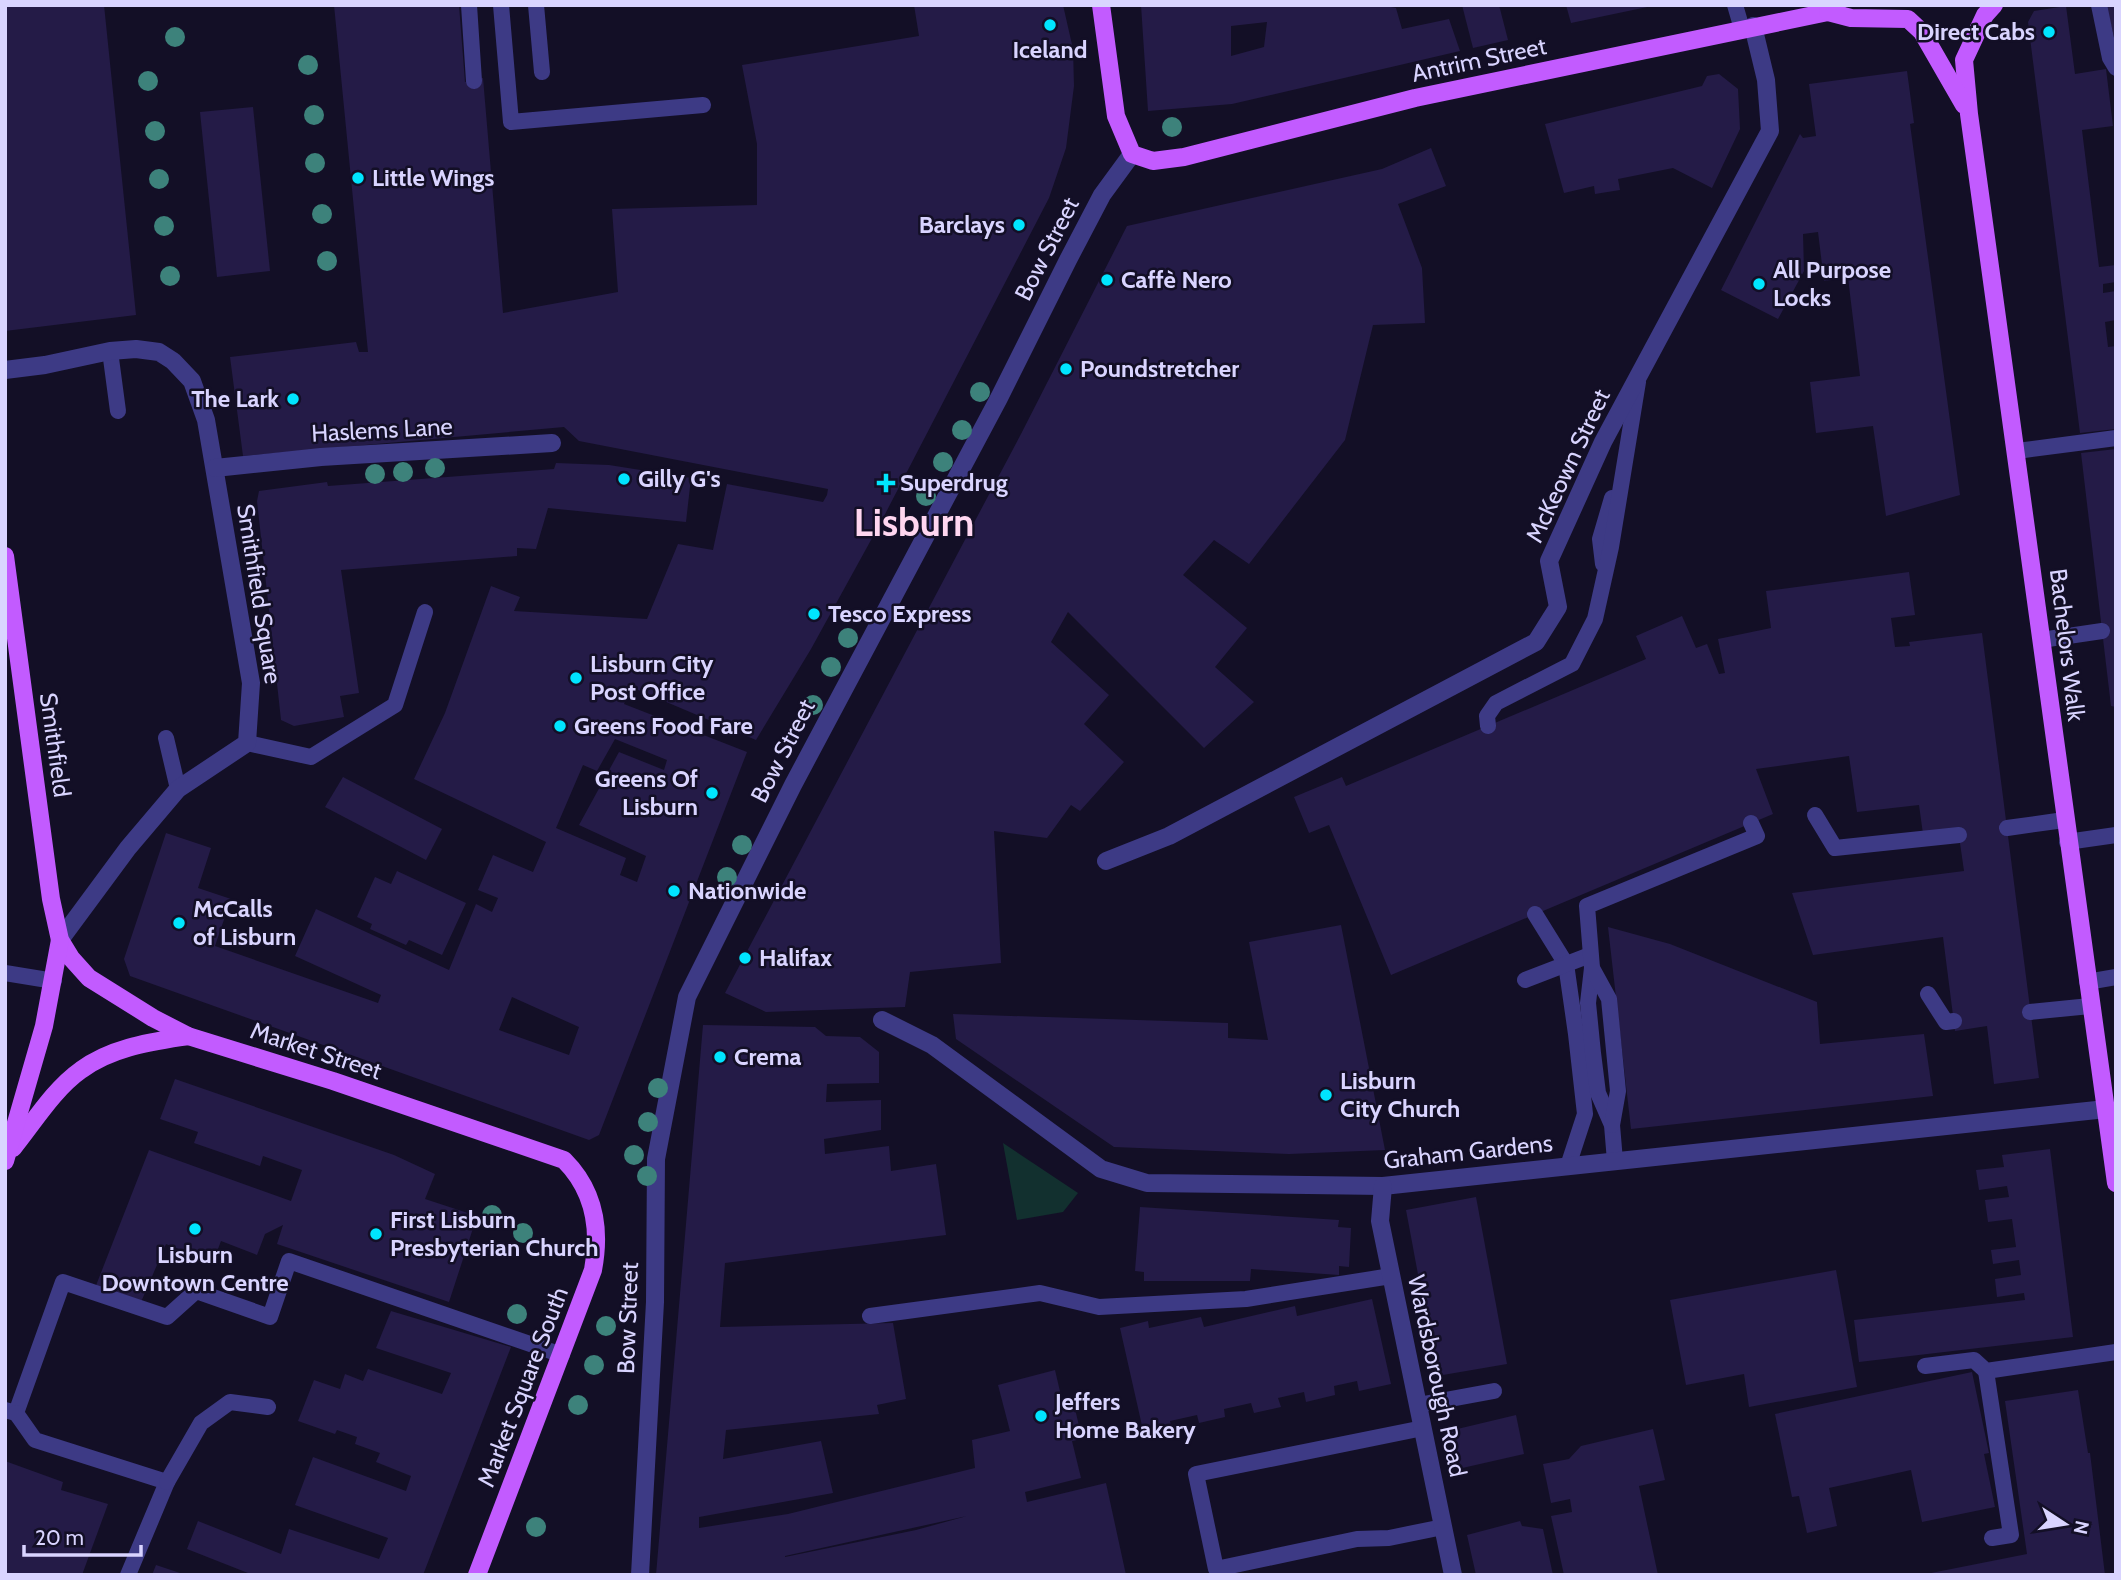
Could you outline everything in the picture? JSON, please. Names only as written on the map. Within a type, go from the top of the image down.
[{"type":"main road","points":[[1101,5],[1116,116],[1132,153]]},
{"type":"main road","name":"Bachelors Walk","points":[[1994,5],[1985,15],[1964,60],[1969,114],[2116,1183]]},
{"type":"main road","name":"Antrim Street","points":[[1132,153],[1153,161],[1184,157],[1415,98],[1832,8]]},
{"type":"main road","name":"Bachelors Walk","points":[[1832,8],[1851,18],[1908,19],[1922,32],[1946,68],[1969,114]]},
{"type":"main road","name":"Smithfield","points":[[5,556],[51,899],[60,940]]},
{"type":"main road","points":[[6,1158],[34,1066],[54,981],[60,940]]},
{"type":"main road","name":"Market Street","points":[[60,940],[89,978],[188,1036],[539,1150],[564,1160],[578,1174]]},
{"type":"main road","points":[[6,1158],[80,1070],[109,1054],[149,1042],[188,1036]]},
{"type":"main road","name":"Market Square South","points":[[477,1575],[593,1270],[598,1246],[597,1222],[578,1174]]},
{"type":"street","name":"McKeown Street","points":[[1106,861],[1169,836],[1536,642],[1558,607],[1549,561],[1604,442],[1770,131],[1766,79],[1747,28]]},
{"type":"street","name":"Bow Street","points":[[639,1575],[655,1302],[656,1159],[687,997],[793,785],[999,398],[1102,195],[1132,153]]},
{"type":"street","name":"Smithfield Square","points":[[5,370],[46,365],[110,351],[136,349],[159,352],[173,361],[192,381],[206,421],[251,683],[247,743]]},
{"type":"street","name":"Haslems Lane","points":[[215,468],[321,457],[552,443]]},
{"type":"street","points":[[60,940],[128,848],[178,789],[247,743]]},
{"type":"street","name":"Graham Gardens","points":[[882,1020],[932,1045],[1101,1169],[1147,1183],[1383,1186],[2106,1110]]},
{"type":"street","name":"Wardsborough Road","points":[[1383,1186],[1380,1221],[1453,1575]]},
{"type":"lane","points":[[469,5],[474,81]]},
{"type":"lane","points":[[501,5],[511,122],[703,105]]},
{"type":"lane","points":[[536,5],[542,72]]},
{"type":"lane","points":[[1735,5],[1747,28]]},
{"type":"lane","points":[[2099,5],[2110,58],[2116,68]]},
{"type":"lane","points":[[110,351],[118,411]]},
{"type":"lane","points":[[1488,726],[1487,716],[1496,703],[1572,664],[1595,619],[1611,547],[1640,372]]},
{"type":"lane","points":[[2017,451],[2116,438]]},
{"type":"lane","points":[[247,743],[311,757],[395,705],[425,612]]},
{"type":"lane","points":[[2041,640],[2102,631]]},
{"type":"lane","points":[[166,738],[178,789]]},
{"type":"lane","points":[[1815,816],[1835,848],[1959,835]]},
{"type":"lane","points":[[2007,828],[2064,820]]},
{"type":"lane","points":[[1615,1161],[1612,1125],[1598,1093],[1588,1003],[1591,961],[1587,906],[1757,836],[1751,823]]},
{"type":"lane","points":[[2067,842],[2116,835]]},
{"type":"lane","points":[[1535,914],[1566,964],[1585,1114],[1568,1166]]},
{"type":"lane","points":[[1525,980],[1566,964],[1591,961]]},
{"type":"lane","points":[[5,973],[54,981]]},
{"type":"lane","points":[[2087,982],[2116,977]]},
{"type":"lane","points":[[1928,995],[1946,1022],[1954,1021]]},
{"type":"lane","points":[[2030,1012],[2090,1006]]},
{"type":"lane","points":[[167,1482],[35,1440],[11,1412],[64,1282],[167,1317],[195,1291],[270,1317],[289,1261],[562,1355]]},
{"type":"lane","points":[[870,1316],[1040,1293],[1100,1307],[1246,1299],[1391,1276]]},
{"type":"lane","points":[[1986,1371],[2116,1352]]},
{"type":"lane","points":[[1925,1366],[1974,1360],[1986,1371],[2011,1535],[1992,1538]]},
{"type":"lane","points":[[1418,1405],[1494,1391]]},
{"type":"lane","points":[[128,1575],[167,1482],[201,1423],[230,1402],[268,1407]]},
{"type":"lane","points":[[1423,1428],[1196,1474],[1216,1569],[1357,1539],[1389,1538],[1443,1527]]},
{"type":"green space","points":[[1003,1143],[1078,1193],[1063,1212],[1017,1220]]},
{"type":"building","points":[[5,5],[104,5],[136,315],[5,331]]},
{"type":"building","points":[[334,5],[459,5],[465,82],[483,78],[503,313],[618,292],[612,209],[757,205],[757,144],[742,65],[919,36],[914,5],[1063,5],[1073,49],[1074,86],[1066,148],[1049,198],[882,520],[811,649],[756,740],[631,687],[624,704],[747,752],[599,1135],[589,1140],[130,976],[124,959],[166,833],[211,848],[198,888],[231,899],[215,946],[378,1003],[381,995],[295,956],[316,909],[449,970],[476,904],[492,912],[498,898],[478,890],[493,855],[533,872],[546,842],[414,779],[445,713],[491,586],[520,597],[514,611],[647,619],[678,544],[713,550],[727,484],[823,502],[828,489],[579,441],[564,427],[243,456],[230,357],[356,342],[359,352],[368,352]],"holes":[[[615,739],[667,760],[664,770],[619,752],[579,825],[646,856],[637,882],[620,875],[626,858],[556,828],[583,765],[597,771]],[[512,997],[579,1027],[569,1055],[499,1030]]]},
{"type":"building","points":[[1141,5],[1381,5],[1396,8],[1402,29],[1449,19],[1460,51],[1232,104],[1148,111]],"holes":[[[1267,22],[1264,47],[1231,56],[1231,26]]]},
{"type":"building","points":[[1462,5],[1499,5],[1508,40],[1473,48]]},
{"type":"building","points":[[1566,5],[1651,5],[1652,6],[1571,23]]},
{"type":"building","points":[[2106,5],[2116,5],[2116,41],[2115,41]]},
{"type":"building","points":[[2066,6],[2075,74],[2106,69],[2113,126],[2082,130],[2099,267],[2116,265],[2116,282],[2103,284],[2103,293],[2116,291],[2116,320],[2105,322],[2108,347],[2116,346],[2116,429],[2080,433],[2028,22],[2034,11]]},
{"type":"building","points":[[1907,71],[1914,123],[1910,124],[1960,495],[1886,516],[1873,426],[1816,433],[1810,382],[1860,376],[1848,278],[1824,281],[1818,232],[1803,234],[1804,271],[1778,319],[1721,290],[1800,134],[1803,138],[1816,136],[1809,84]]},
{"type":"building","points":[[1719,74],[1738,89],[1740,129],[1712,188],[1673,168],[1618,179],[1620,190],[1595,194],[1594,186],[1564,193],[1545,124],[1702,86],[1707,76]]},
{"type":"building","points":[[253,107],[270,271],[217,277],[200,112]]},
{"type":"building","points":[[1431,148],[1446,186],[1398,204],[1422,268],[1425,323],[1373,325],[1345,440],[1249,564],[1214,540],[1183,575],[1247,628],[1215,667],[1254,702],[1204,748],[1068,612],[1051,642],[1109,695],[1084,724],[1124,762],[1080,811],[1071,805],[1047,838],[994,831],[1001,963],[910,972],[905,1007],[766,1012],[725,993],[1021,434],[1127,226],[1382,169]]},
{"type":"building","points":[[2116,449],[2116,707],[2111,706],[2081,453]]},
{"type":"building","points":[[556,463],[609,465],[691,478],[686,522],[548,508],[536,549],[517,548],[517,556],[341,570],[359,693],[340,696],[344,717],[294,726],[281,720],[257,501],[259,491],[327,482],[328,486],[554,469]]},
{"type":"building","points":[[1909,572],[1915,615],[1891,618],[1895,647],[1910,646],[1909,642],[1982,633],[2039,1078],[1994,1084],[1987,1026],[1955,1031],[1943,937],[1813,955],[1792,893],[1964,871],[1958,829],[1923,834],[1919,805],[1857,812],[1849,756],[1756,769],[1773,814],[1391,975],[1329,825],[1309,833],[1294,797],[1342,777],[1346,786],[1646,659],[1636,636],[1682,616],[1696,648],[1707,644],[1719,674],[1725,673],[1718,639],[1771,628],[1766,591]]},
{"type":"building","points":[[343,777],[442,829],[426,860],[325,807]]},
{"type":"building","points":[[397,871],[466,903],[442,955],[409,940],[406,945],[370,929],[372,924],[357,917],[375,877],[391,884]]},
{"type":"building","points":[[1341,925],[1385,1150],[1289,1154],[1114,1147],[956,1039],[953,1014],[1228,1023],[1228,1038],[1268,1040],[1249,942]]},
{"type":"building","points":[[1608,927],[1670,944],[1817,1002],[1820,1044],[1924,1034],[1933,1096],[1631,1129]]},
{"type":"building","points":[[703,1025],[815,1027],[826,1036],[860,1037],[879,1052],[879,1083],[827,1084],[826,1102],[881,1100],[881,1130],[824,1139],[825,1154],[889,1146],[891,1171],[936,1164],[946,1235],[725,1263],[720,1327],[893,1323],[906,1399],[877,1405],[879,1414],[726,1430],[723,1459],[821,1441],[833,1493],[699,1517],[699,1528],[788,1514],[975,1468],[972,1440],[1010,1431],[998,1385],[1055,1370],[1062,1400],[1073,1400],[1082,1439],[1072,1441],[1081,1478],[1025,1492],[1027,1502],[1106,1483],[1126,1575],[656,1575]],"holes":[[[967,1516],[916,1530],[785,1557]]]},
{"type":"building","points":[[175,1079],[394,1155],[435,1174],[425,1199],[477,1216],[449,1302],[277,1244],[283,1225],[265,1234],[257,1255],[221,1241],[213,1262],[166,1244],[141,1302],[95,1288],[149,1150],[291,1201],[302,1170],[263,1156],[260,1166],[194,1143],[198,1132],[160,1119]]},
{"type":"building","points":[[2050,1149],[2073,1337],[1859,1362],[1854,1320],[2025,1300],[2024,1293],[1997,1297],[1995,1279],[2021,1275],[2019,1260],[1993,1264],[1991,1250],[2016,1247],[2012,1219],[1988,1222],[1985,1200],[2009,1197],[2007,1186],[1979,1190],[1976,1170],[2004,1167],[2002,1155]]},
{"type":"building","points":[[1476,1197],[1507,1364],[1437,1376],[1406,1210]]},
{"type":"building","points":[[1140,1207],[1339,1220],[1338,1227],[1351,1228],[1349,1267],[1339,1266],[1339,1275],[1251,1269],[1250,1281],[1144,1281],[1144,1272],[1135,1271]]},
{"type":"building","points":[[1836,1270],[1857,1387],[1749,1407],[1744,1374],[1686,1385],[1670,1300]]},
{"type":"building","points":[[1372,1299],[1391,1384],[1359,1391],[1357,1381],[1334,1386],[1335,1395],[1306,1402],[1304,1392],[1278,1398],[1281,1407],[1254,1413],[1251,1403],[1224,1409],[1225,1417],[1199,1423],[1197,1415],[1170,1421],[1173,1432],[1145,1439],[1120,1328],[1148,1321],[1149,1328],[1201,1317],[1204,1327],[1295,1306],[1297,1316]]},
{"type":"building","points":[[391,1311],[511,1347],[423,1575],[253,1575],[187,1549],[198,1521],[281,1554],[289,1529],[379,1559],[388,1538],[295,1505],[313,1457],[406,1491],[411,1476],[376,1462],[380,1453],[355,1444],[357,1437],[337,1430],[335,1434],[298,1421],[314,1380],[340,1389],[345,1374],[363,1381],[368,1369],[442,1394],[451,1373],[376,1348]]},
{"type":"building","points":[[1972,1372],[1989,1453],[1984,1454],[1995,1507],[1922,1522],[1911,1470],[1829,1488],[1837,1526],[1807,1533],[1799,1496],[1792,1497],[1775,1414]]},
{"type":"building","points":[[2078,1390],[2090,1453],[2105,1575],[1921,1575],[2027,1554],[2005,1401]]},
{"type":"building","points":[[1516,1415],[1524,1454],[1458,1469],[1449,1431]]},
{"type":"building","points":[[1653,1429],[1665,1480],[1639,1486],[1658,1575],[1564,1575],[1551,1516],[1572,1512],[1570,1499],[1551,1503],[1543,1464],[1569,1459],[1581,1446]]},
{"type":"building","points":[[5,1461],[63,1482],[61,1490],[108,1504],[82,1575],[5,1575]]},
{"type":"building","points":[[1520,1521],[1522,1526],[1543,1529],[1553,1575],[1476,1575],[1467,1535]]},
{"type":"building","points":[[156,1565],[183,1574],[183,1575],[152,1575]]},
{"type":"place","name":"Iceland","points":[[1050,25]]},
{"type":"place","name":"Direct Cabs","points":[[2049,32]]},
{"type":"place","name":"Little Wings","points":[[358,178]]},
{"type":"place","name":"Barclays","points":[[1019,225]]},
{"type":"place","name":"Caffè Nero","points":[[1107,280]]},
{"type":"place","name":"All Purpose Locks","points":[[1759,284]]},
{"type":"place","name":"Poundstretcher","points":[[1066,369]]},
{"type":"place","name":"The Lark","points":[[293,399]]},
{"type":"place","name":"Gilly G's","points":[[624,479]]},
{"type":"place","name":"Superdrug","points":[[886,483]]},
{"type":"place","name":"Tesco Express","points":[[814,614]]},
{"type":"place","name":"Lisburn City Post Office","points":[[576,678]]},
{"type":"place","name":"Greens Food Fare","points":[[560,726]]},
{"type":"place","name":"Greens Of Lisburn","points":[[712,793]]},
{"type":"place","name":"Nationwide","points":[[674,891]]},
{"type":"place","name":"McCalls of Lisburn","points":[[179,923]]},
{"type":"place","name":"Halifax","points":[[745,958]]},
{"type":"place","name":"Crema","points":[[720,1057]]},
{"type":"place","name":"Lisburn City Church","points":[[1326,1095]]},
{"type":"place","name":"Lisburn Downtown Centre","points":[[195,1229]]},
{"type":"place","name":"First Lisburn Presbyterian Church","points":[[376,1234]]},
{"type":"place","name":"Jeffers Home Bakery","points":[[1041,1416]]},
{"type":"district","name":"Lisburn","points":[[914,523]]}]
